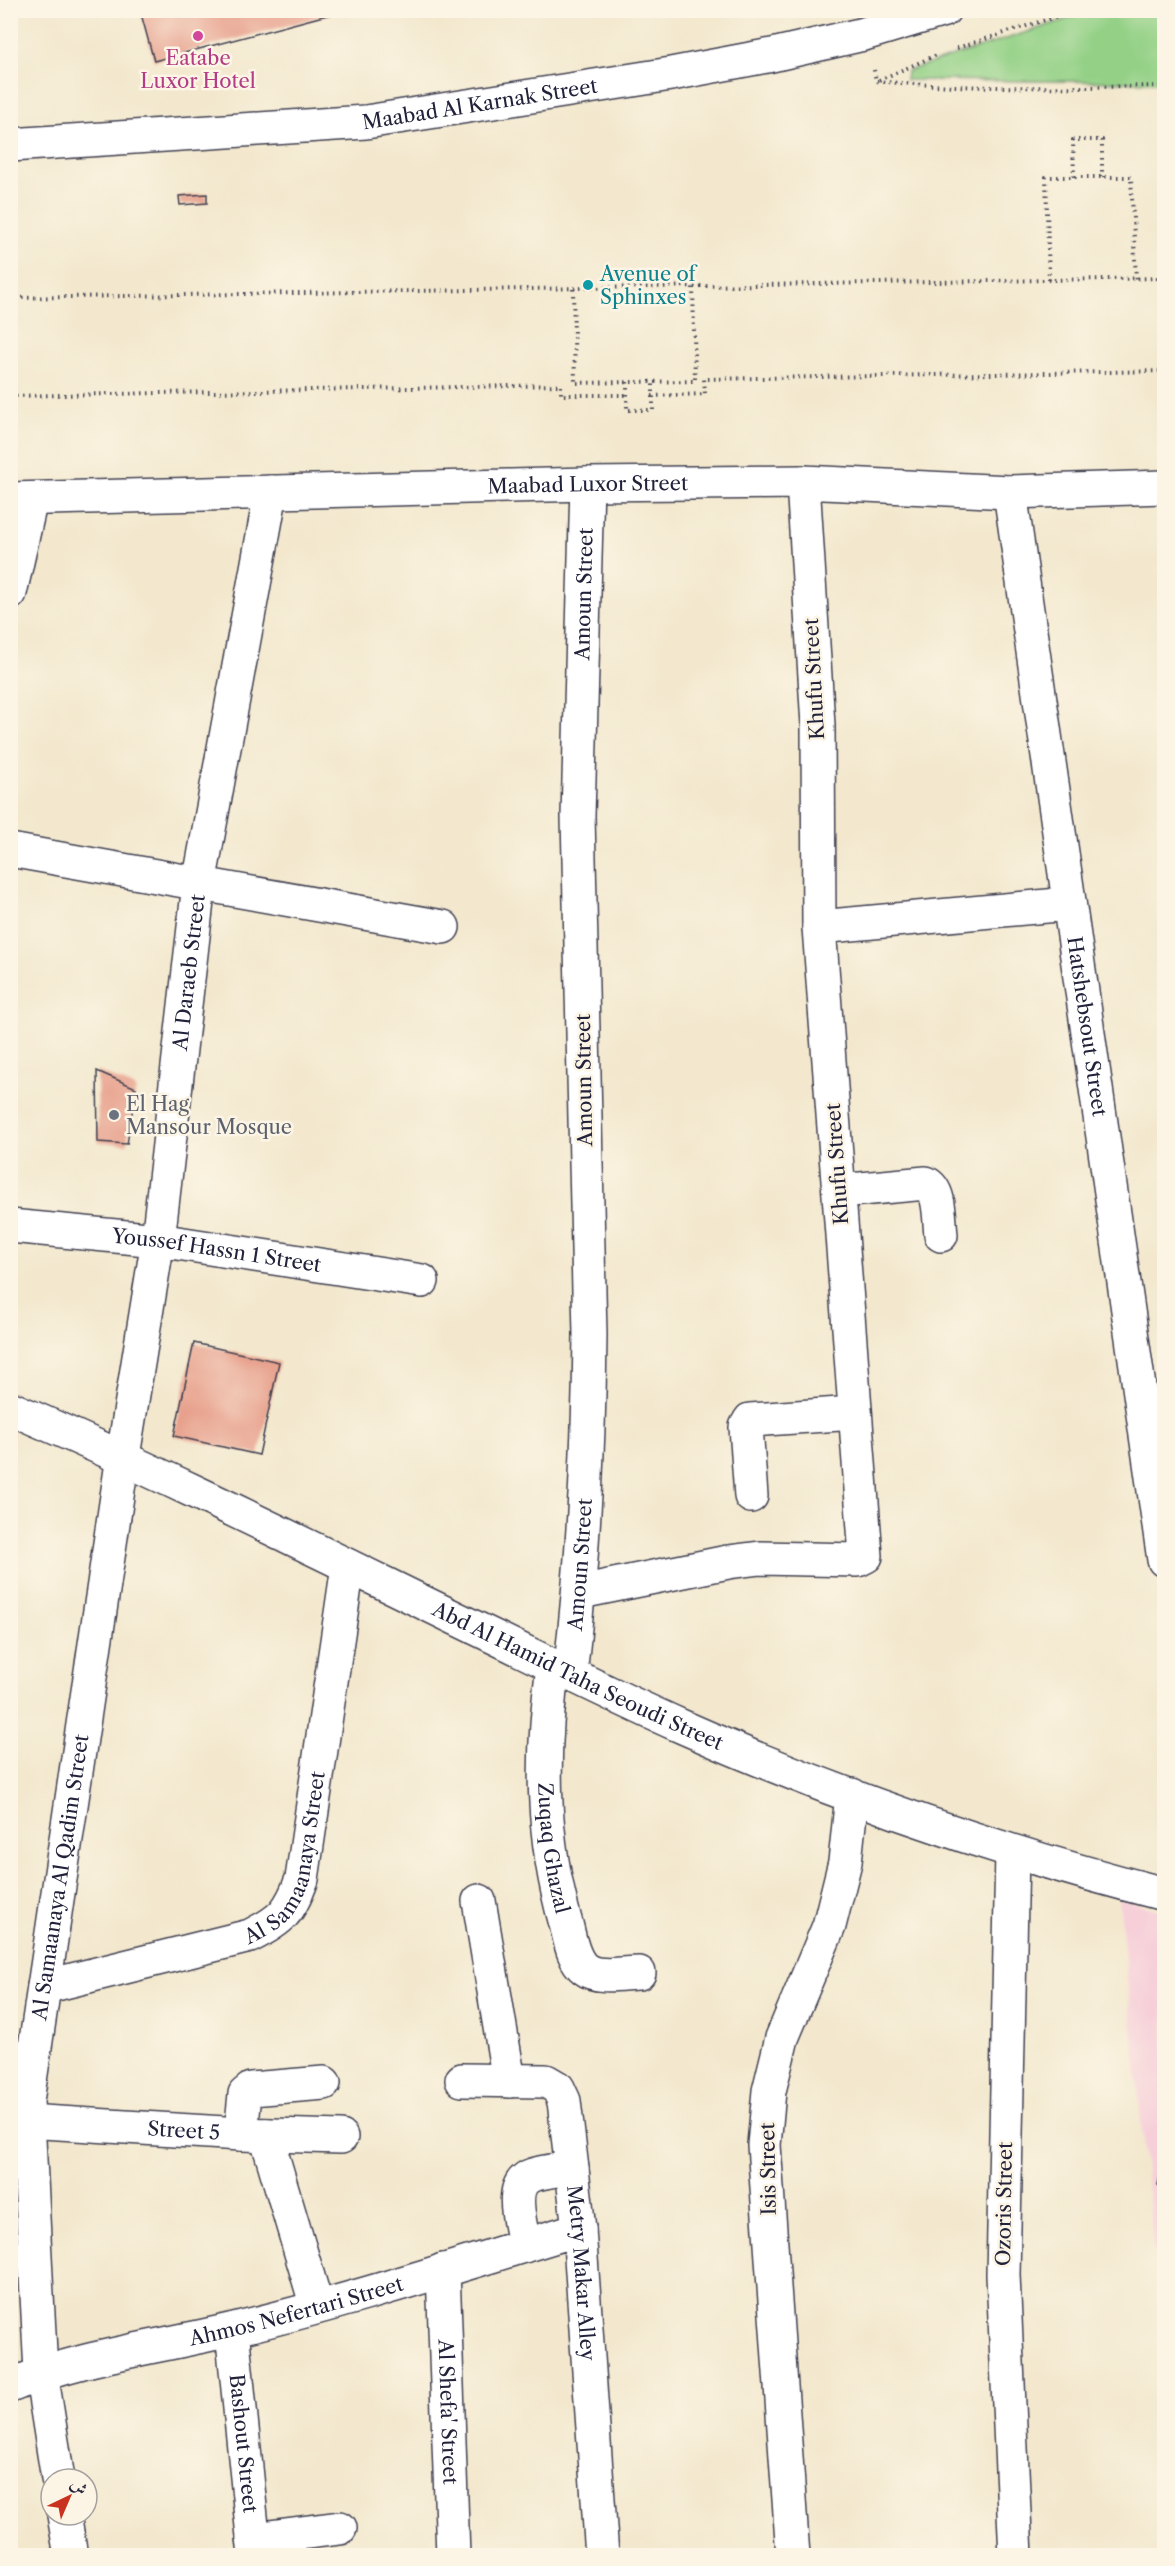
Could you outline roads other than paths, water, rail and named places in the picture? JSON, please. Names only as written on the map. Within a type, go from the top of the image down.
[{"type":"street","name":"Maabad Al Karnak Street","points":[[10,146],[366,122],[671,74],[772,55],[864,34],[944,10]]},
{"type":"street","name":"Maabad Luxor Street","points":[[21,499],[587,484],[803,482],[1010,492],[1164,487]]},
{"type":"street","name":"Khufu Street","points":[[580,1592],[728,1562],[760,1558],[863,1559],[866,1551],[819,927],[818,725],[803,482]]},
{"type":"street","name":"Amoun Street","points":[[562,1670],[580,1592],[590,1410],[579,816],[587,484]]},
{"type":"street","name":"Al Daraeb Street","points":[[123,1456],[158,1240],[199,884],[271,492]]},
{"type":"street","name":"Hatshebsout Street","points":[[1010,492],[1164,1546]]},
{"type":"street","points":[[10,593],[21,499]]},
{"type":"street","points":[[10,850],[443,927]]},
{"type":"street","points":[[819,927],[1070,904]]},
{"type":"street","points":[[839,1191],[931,1185],[936,1194],[941,1235]]},
{"type":"street","name":"Youssef Hassn 1 Street","points":[[10,1226],[158,1240],[422,1281]]},
{"type":"street","name":"Abd Al Hamid Taha Seoudi Street","points":[[10,1408],[123,1456],[682,1727],[795,1775],[1012,1853],[1164,1894]]},
{"type":"street","points":[[751,1496],[746,1427],[750,1420],[855,1413]]},
{"type":"street","name":"Al Samaanaya Al Qadim Street","points":[[56,2467],[41,2372],[21,2108],[44,1987],[123,1456]]},
{"type":"street","name":"Al Samaanaya Street","points":[[44,1987],[250,1936],[274,1924],[293,1904],[302,1879],[348,1566]]},
{"type":"street","name":"Zuqaq Ghazal","points":[[562,1670],[546,1724],[544,1781],[548,1840],[558,1897],[574,1953],[579,1963],[587,1971],[598,1974],[639,1973]]},
{"type":"street","name":"Isis Street","points":[[793,2556],[764,2145],[770,2091],[782,2038],[829,1926],[843,1873],[852,1795]]},
{"type":"street","name":"Ozoris Street","points":[[1012,1853],[1003,2275],[1016,2556]]},
{"type":"street","points":[[479,1901],[509,2081]]},
{"type":"street","name":"Metry Makar Alley","points":[[462,2080],[546,2081],[558,2088],[564,2101],[579,2229],[602,2556]]},
{"type":"street","points":[[317,2307],[254,2134],[245,2094],[251,2089],[324,2083]]},
{"type":"street","name":"Street 5","points":[[21,2108],[254,2134],[341,2137]]},
{"type":"street","points":[[524,2246],[517,2193],[522,2182],[532,2175],[572,2168]]},
{"type":"street","name":"Ahmos Nefertari Street","points":[[10,2386],[41,2372],[232,2330],[317,2307],[579,2229]]},
{"type":"street","name":"Al Shefa' Street","points":[[443,2270],[453,2556]]},
{"type":"street","name":"Bashout Street","points":[[232,2330],[254,2547]]},
{"type":"street","points":[[66,2527],[71,2556]]},
{"type":"street","points":[[254,2547],[340,2528]]},
{"type":"place","name":"Eatabe Luxor Hotel","points":[[198,36]]},
{"type":"place","name":"Avenue of Sphinxes","points":[[588,285]]},
{"type":"place","name":"El Hag Mansour Mosque","points":[[114,1115]]}]
